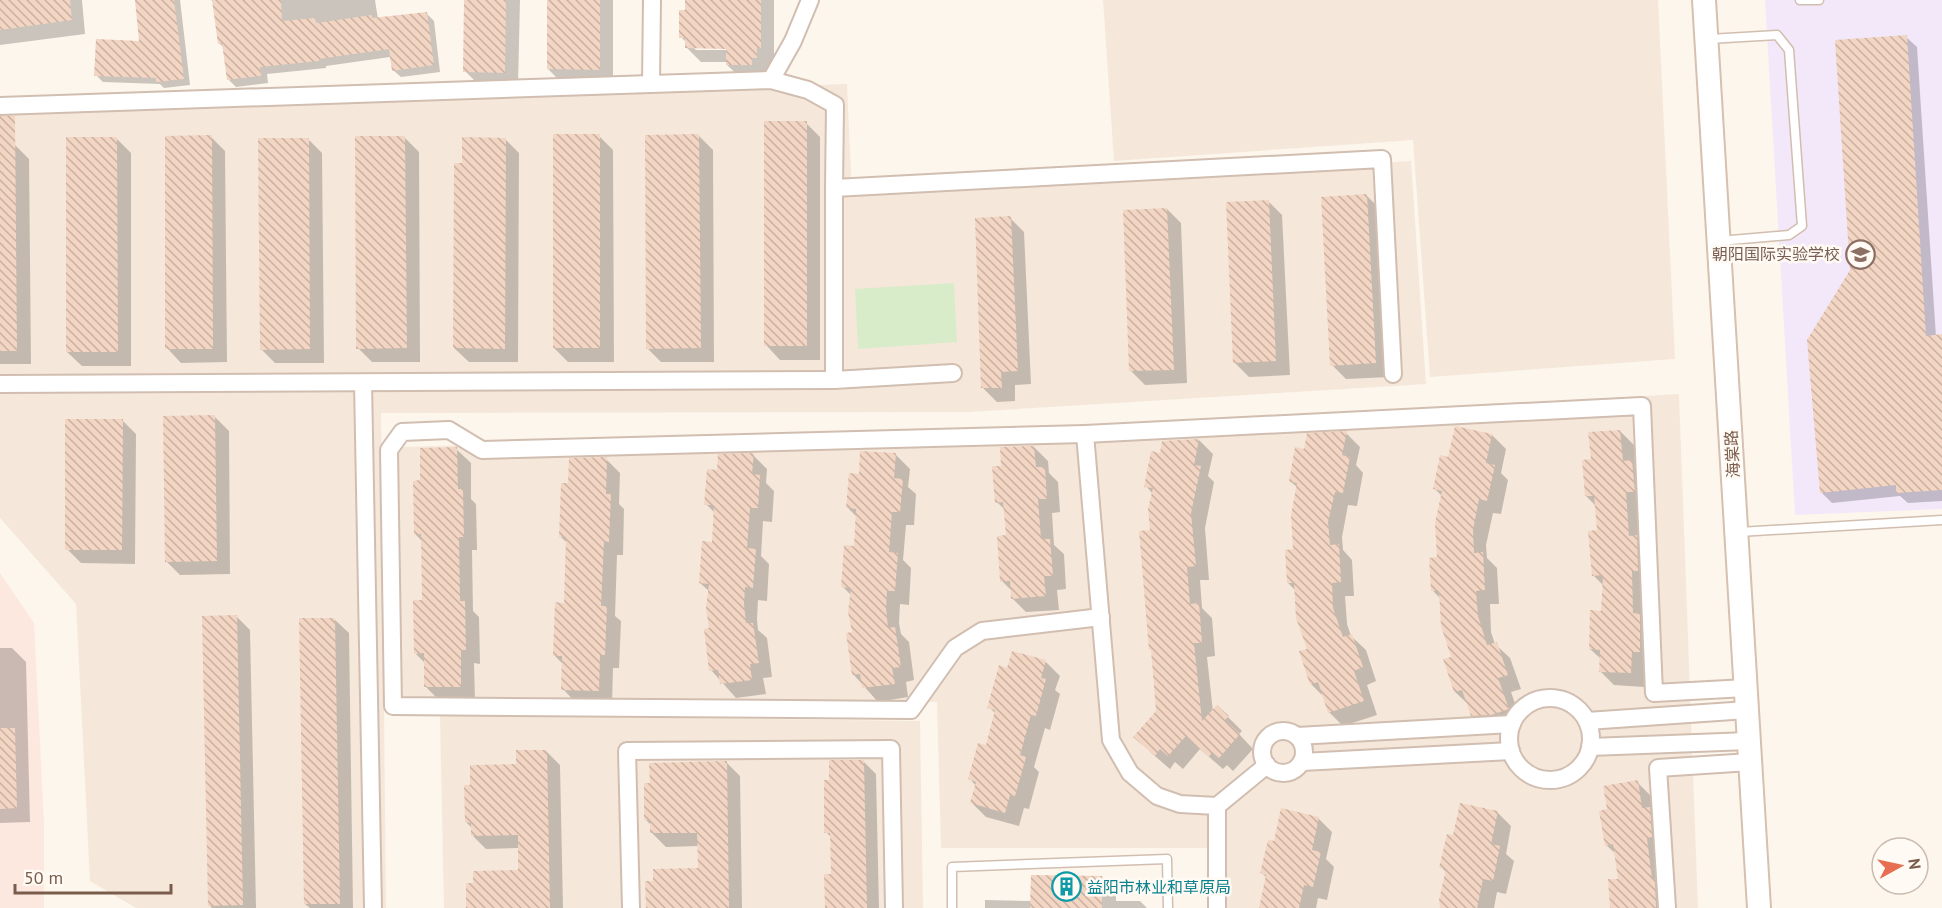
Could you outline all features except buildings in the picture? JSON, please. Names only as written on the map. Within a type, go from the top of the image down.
[{"type":"street","points":[[651,84],[652,0]]},
{"type":"street","points":[[771,80],[793,41],[810,0]]},
{"type":"street","name":"海棠路","points":[[1704,0],[1759,908]]},
{"type":"street","points":[[0,106],[771,80],[808,90],[835,105],[834,380]]},
{"type":"street","points":[[834,188],[1382,159],[1393,374]]},
{"type":"street","points":[[0,384],[834,380],[953,373]]},
{"type":"street","points":[[363,383],[373,908]]},
{"type":"street","points":[[1101,617],[982,631],[955,648],[911,710],[393,706],[389,450],[402,432],[449,430],[482,450],[1085,434],[1642,406],[1656,745],[1667,908]]},
{"type":"street","points":[[1085,434],[1112,740],[1130,773],[1157,796],[1180,804],[1217,806],[1267,765]]},
{"type":"street","points":[[1654,693],[1747,699]]},
{"type":"street","points":[[1542,698],[1555,698],[1568,702],[1579,710],[1587,721],[1590,747],[1585,760],[1565,777],[1538,778],[1526,772],[1517,763],[1511,751],[1509,737],[1512,724],[1519,712],[1529,703],[1542,698]]},
{"type":"street","points":[[1587,721],[1655,716],[1747,699]]},
{"type":"street","points":[[1297,736],[1512,724]]},
{"type":"street","points":[[1278,732],[1292,733],[1297,736],[1304,748],[1302,762],[1297,768],[1285,773],[1272,770],[1267,765],[1263,752],[1267,739],[1278,732]]},
{"type":"street","points":[[1590,747],[1656,745],[1750,752]]},
{"type":"street","points":[[631,908],[627,752],[891,749],[894,908]]},
{"type":"street","points":[[1302,762],[1511,751]]},
{"type":"street","points":[[1658,768],[1750,752]]},
{"type":"street","points":[[1217,806],[1217,908]]},
{"type":"lane","points":[[1800,0],[1819,0]]},
{"type":"lane","points":[[1707,40],[1777,35],[1790,50],[1802,226],[1789,235],[1719,241]]},
{"type":"lane","points":[[1737,532],[1942,520]]},
{"type":"lane","points":[[952,908],[952,867],[1167,859],[1168,908]]},
{"type":"shaded area","points":[[1103,0],[1658,0],[1675,359],[1430,377],[1413,140],[1114,161]]},
{"type":"shaded area","name":"朝阳国际实验学校","points":[[1765,0],[1942,0],[1942,509],[1795,515]]},
{"type":"shaded area","points":[[847,84],[852,196],[1411,161],[1426,384],[969,412],[381,413],[386,908],[136,908],[90,881],[76,604],[0,518],[0,115]]},
{"type":"shaded area","points":[[1679,394],[1698,908],[1208,908],[1207,848],[941,848],[937,702],[402,699],[397,447],[979,433]]},
{"type":"shaded area","points":[[0,573],[34,623],[44,821],[44,908],[0,908]]},
{"type":"shaded area","points":[[440,715],[920,721],[923,908],[444,908]]},
{"type":"green space","points":[[954,283],[957,342],[858,349],[855,289]]},
{"type":"place","name":"朝阳国际实验学校","points":[[1861,254]]},
{"type":"place","name":"益阳市林业和草原局","points":[[1066,887]]}]
